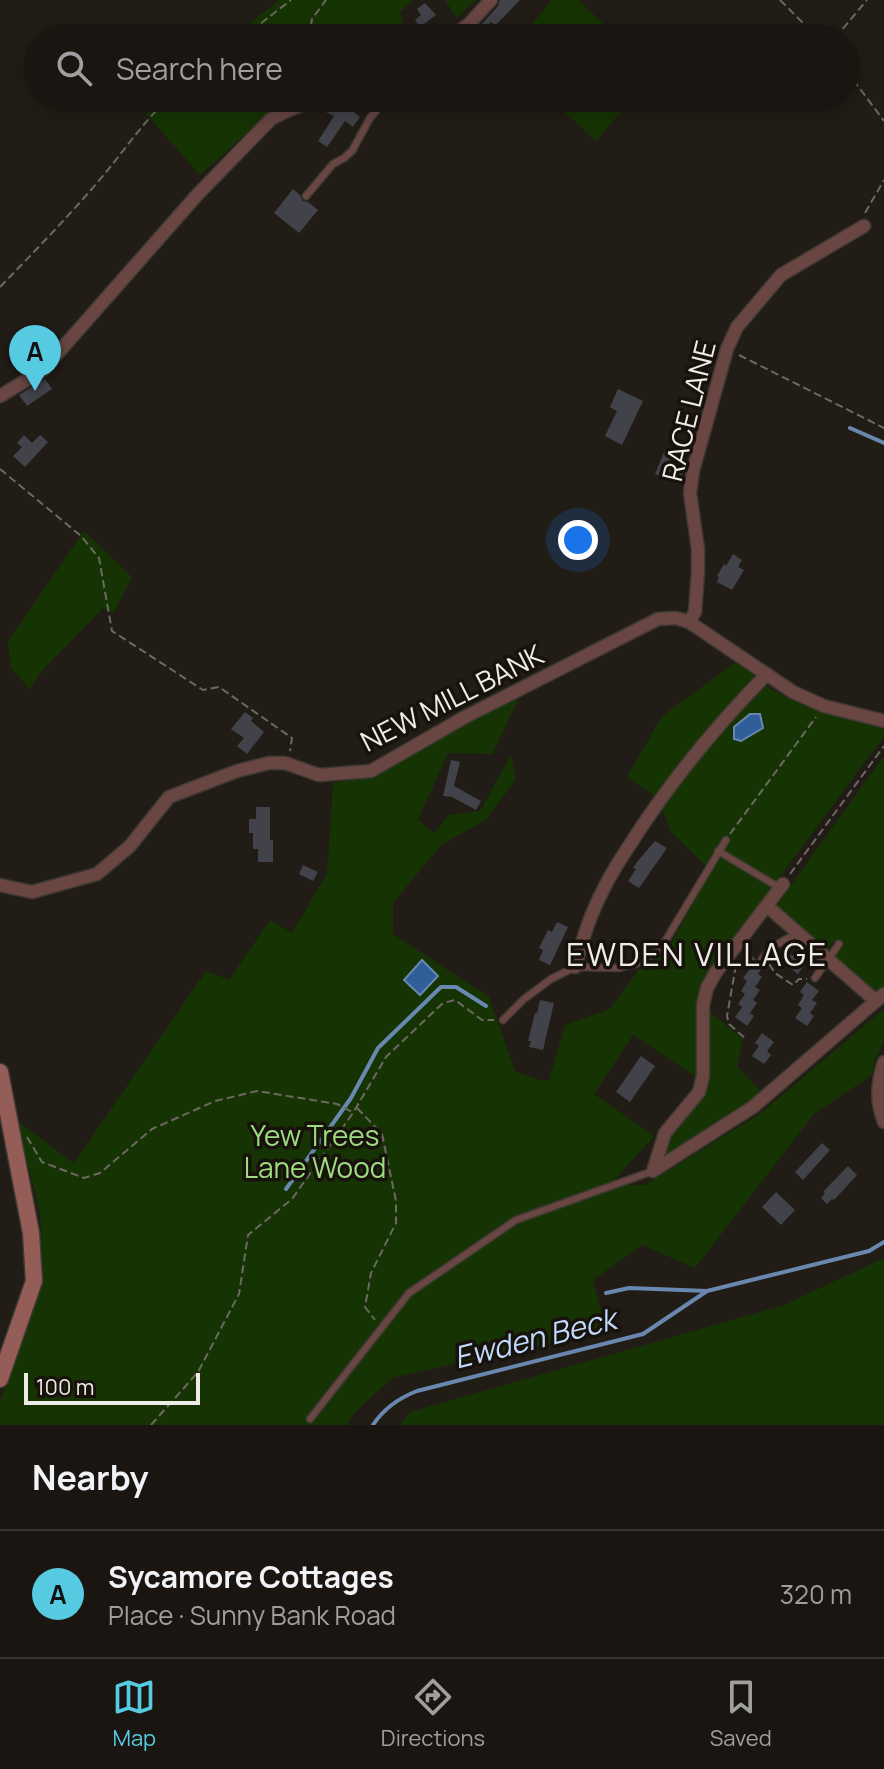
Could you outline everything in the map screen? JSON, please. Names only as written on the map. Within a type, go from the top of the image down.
[{"type":"street","points":[[469,24],[491,0]]},
{"type":"street","points":[[0,396],[43,370],[198,194],[271,119],[285,112]]},
{"type":"street","name":"RACE LANE","points":[[689,622],[695,612],[698,572],[690,493],[693,471],[727,349],[737,327],[781,275],[864,226]]},
{"type":"street","name":"NEW MILL BANK","points":[[0,885],[32,892],[97,874],[130,846],[169,797],[237,771],[269,763],[285,763],[319,775],[371,771],[465,717],[658,619],[676,618],[689,622]]},
{"type":"street","points":[[689,622],[793,692],[824,706],[884,721]]},
{"type":"street","points":[[575,967],[592,914],[615,868],[652,810],[734,708],[767,674]]},
{"type":"street","points":[[653,1171],[665,1133],[699,1092],[703,1076],[703,1005],[707,988],[782,886]]},
{"type":"street","points":[[653,1171],[753,1107],[880,998],[829,960],[767,906]]},
{"type":"street","points":[[884,1062],[878,1104],[884,1122]]},
{"type":"street","points":[[0,1072],[31,1233],[34,1281],[0,1379]]},
{"type":"lane","points":[[306,196],[333,164],[352,151],[375,112]]},
{"type":"lane","points":[[503,1020],[551,979],[575,967],[619,968],[639,963],[661,948],[726,840]]},
{"type":"lane","points":[[718,851],[782,886]]},
{"type":"lane","points":[[762,959],[772,946],[798,933]]},
{"type":"lane","points":[[815,978],[839,944]]},
{"type":"lane","points":[[310,1419],[409,1293],[516,1220],[653,1171]]},
{"type":"path","points":[[260,24],[291,0]]},
{"type":"path","points":[[311,24],[326,0]]},
{"type":"path","points":[[780,0],[804,24]]},
{"type":"path","points":[[847,24],[867,0]]},
{"type":"path","points":[[860,89],[884,121]]},
{"type":"path","points":[[0,287],[99,181],[154,112]]},
{"type":"path","points":[[864,226],[863,216],[884,180]]},
{"type":"path","points":[[727,349],[884,428]]},
{"type":"path","points":[[0,469],[81,536],[99,558],[112,631],[203,690],[219,687],[292,738],[288,759]]},
{"type":"path","points":[[726,840],[824,706]]},
{"type":"path","points":[[782,886],[884,746]]},
{"type":"path","points":[[762,959],[793,985],[799,979],[815,978]]},
{"type":"path","points":[[736,963],[727,1016],[729,1024],[745,1038]]},
{"type":"path","points":[[151,1425],[198,1372],[239,1294],[248,1235],[292,1199],[353,1113],[386,1057],[443,1003],[455,1000],[482,1020],[503,1020]]},
{"type":"path","points":[[10,1126],[18,1126],[42,1162],[84,1178],[100,1173],[152,1129],[215,1101],[257,1091],[337,1104],[353,1113]]},
{"type":"path","points":[[356,1107],[382,1134],[396,1201],[396,1223],[371,1273],[365,1307],[382,1328]]},
{"type":"green space","points":[[279,0],[413,0],[400,12],[403,24],[249,24]]},
{"type":"green space","points":[[445,0],[476,0],[457,18]]},
{"type":"green space","points":[[552,0],[578,0],[604,24],[532,24]]},
{"type":"green space","points":[[148,112],[271,112],[200,175],[146,114]]},
{"type":"green space","points":[[564,112],[621,112],[596,141]]},
{"type":"green space","points":[[84,531],[132,577],[113,614],[103,608],[40,673],[30,689],[11,668],[8,641]]},
{"type":"green space","points":[[736,662],[758,678],[737,697],[655,796],[627,777],[662,716]]},
{"type":"green space","name":"Yew Trees Lane Wood","points":[[766,686],[809,706],[884,729],[884,736],[713,968],[698,1078],[633,1035],[594,1094],[654,1136],[610,1185],[645,1185],[761,1113],[884,1009],[884,1041],[872,1075],[814,1114],[695,1268],[642,1245],[593,1280],[606,1330],[392,1378],[353,1414],[347,1425],[0,1425],[0,1401],[43,1282],[40,1213],[17,1121],[74,1163],[206,971],[229,980],[270,920],[292,933],[327,874],[333,783],[371,775],[520,696],[492,754],[448,753],[418,820],[434,833],[449,815],[480,811],[511,755],[516,779],[486,820],[442,844],[393,903],[393,934],[489,997],[515,1071],[543,1081],[549,1080],[565,1025],[610,1009],[640,968],[669,947],[711,871],[671,832],[661,804],[722,729]]},
{"type":"green space","points":[[884,756],[884,987],[876,994],[835,957],[842,946],[834,941],[828,950],[776,906]]},
{"type":"green space","points":[[709,1011],[743,1039],[737,1067],[762,1092],[661,1162],[669,1134],[701,1093]]},
{"type":"green space","points":[[884,1258],[884,1425],[400,1425],[410,1412],[784,1305]]},
{"type":"water","points":[[750,714],[760,714],[763,728],[741,741],[734,739],[734,727]]},
{"type":"water","points":[[422,960],[438,976],[420,995],[404,980]]},
{"type":"building","points":[[500,0],[520,0],[497,24],[482,24]]},
{"type":"building","points":[[425,3],[436,15],[424,24],[418,24],[415,20],[421,15],[417,9]]},
{"type":"building","points":[[326,112],[354,112],[360,117],[353,127],[345,121],[327,147],[318,141],[334,116]]},
{"type":"building","points":[[293,189],[303,201],[318,210],[299,233],[274,213]]},
{"type":"building","points":[[45,379],[52,389],[27,406],[19,395]]},
{"type":"building","points":[[618,389],[643,401],[622,445],[605,436],[617,411],[610,407]]},
{"type":"building","points":[[24,435],[32,443],[40,435],[48,442],[25,467],[13,456],[22,447],[17,443]]},
{"type":"building","points":[[665,450],[677,455],[674,463],[685,468],[678,484],[655,474]]},
{"type":"building","points":[[733,554],[742,560],[738,567],[744,570],[732,590],[717,582],[717,576]]},
{"type":"building","points":[[245,712],[264,732],[247,754],[237,746],[244,738],[231,729]]},
{"type":"building","points":[[451,760],[460,762],[454,786],[481,801],[476,810],[452,797],[443,796]]},
{"type":"building","points":[[256,807],[270,807],[273,862],[258,862],[258,849],[253,849],[249,819],[256,819]]},
{"type":"building","points":[[655,841],[667,848],[639,888],[628,881],[637,862]]},
{"type":"building","points":[[303,865],[318,872],[313,881],[299,874]]},
{"type":"building","points":[[557,922],[568,927],[550,965],[539,960],[543,950],[539,948],[548,930],[552,932]]},
{"type":"building","points":[[800,946],[811,956],[798,974],[782,962],[789,953],[793,956]]},
{"type":"building","points":[[753,956],[759,964],[765,964],[758,974],[762,977],[755,987],[760,990],[753,1000],[757,1003],[750,1013],[754,1016],[747,1026],[735,1017],[742,1007],[738,1004],[745,994],[741,991],[747,981],[743,978],[750,969],[746,965]]},
{"type":"building","points":[[807,982],[819,991],[812,1000],[817,1003],[810,1013],[814,1016],[807,1026],[795,1018],[802,1008],[798,1005],[804,995],[800,992]]},
{"type":"building","points":[[540,1000],[554,1003],[543,1050],[529,1047],[531,1041],[528,1041]]},
{"type":"building","points":[[762,1033],[774,1042],[767,1051],[771,1055],[764,1064],[752,1056],[759,1046],[755,1043]]},
{"type":"building","points":[[641,1056],[655,1066],[630,1102],[616,1092]]},
{"type":"building","points":[[822,1143],[830,1150],[803,1180],[795,1172]]},
{"type":"building","points":[[848,1166],[857,1175],[827,1204],[821,1198],[823,1192]]},
{"type":"building","points":[[776,1192],[795,1210],[781,1225],[762,1207]]},
{"type":"waterway","points":[[850,428],[884,443]]},
{"type":"waterway","points":[[286,1189],[351,1098],[378,1048],[441,987],[456,987],[486,1006]]},
{"type":"waterway","name":"Ewden Beck","points":[[373,1425],[392,1404],[417,1391],[643,1334],[707,1291],[869,1251],[884,1242]]},
{"type":"waterway","name":"Ewden Beck","points":[[606,1293],[629,1288],[707,1291]]},
{"type":"place","name":"Sycamore Cottages","points":[[35,391]]},
{"type":"district","name":"EWDEN VILLAGE","points":[[697,955]]}]
